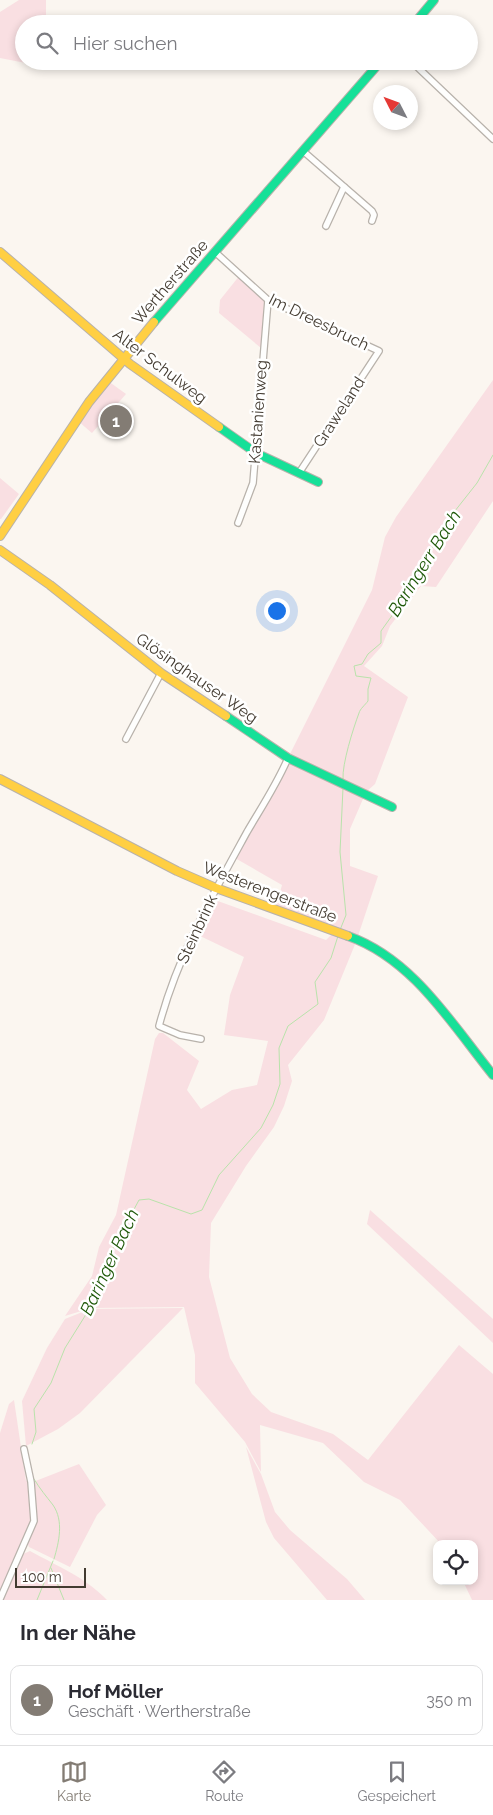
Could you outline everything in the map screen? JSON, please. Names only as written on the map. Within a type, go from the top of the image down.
[{"type":"street","points":[[422,15],[434,0]]},
{"type":"street","name":"Wertherstraße","points":[[0,536],[3,526],[89,402],[123,358],[373,70]]},
{"type":"street","points":[[420,70],[493,139]]},
{"type":"street","points":[[303,150],[372,211],[374,215],[372,221]]},
{"type":"street","points":[[326,226],[344,187]]},
{"type":"street","name":"Alter Schulweg","points":[[0,252],[123,358],[256,453],[318,482]]},
{"type":"street","name":"Im Dreesbruch","points":[[215,252],[268,300],[379,351]]},
{"type":"street","name":"Kastanienweg","points":[[238,523],[253,483],[268,300]]},
{"type":"street","name":"Graweland","points":[[299,474],[379,351]]},
{"type":"street","name":"Glösinghauser Weg","points":[[0,550],[50,585],[161,673],[288,758],[392,807]]},
{"type":"street","points":[[126,739],[161,673]]},
{"type":"street","name":"Steinbrink","points":[[201,1039],[180,1035],[159,1026],[164,1006],[193,934],[216,888],[288,758]]},
{"type":"street","name":"Westerengerstraße","points":[[0,779],[138,851],[216,888],[341,933],[380,950],[409,972],[493,1076]]},
{"type":"street","points":[[0,1599],[34,1521],[31,1482],[24,1449]]},
{"type":"shaded area","points":[[19,0],[46,0],[46,15],[15,15],[15,61],[0,58],[0,12]]},
{"type":"shaded area","points":[[240,275],[264,301],[261,348],[219,313],[220,300]]},
{"type":"shaded area","points":[[493,380],[493,501],[436,587],[421,586],[390,626],[382,646],[364,666],[408,697],[375,784],[366,792],[350,829],[350,866],[378,876],[356,942],[324,1020],[288,1065],[292,1081],[284,1106],[274,1127],[246,1166],[211,1223],[209,1277],[230,1358],[252,1394],[271,1412],[333,1434],[368,1460],[459,1345],[493,1374],[493,1600],[472,1600],[465,1585],[478,1585],[478,1540],[437,1540],[400,1500],[364,1482],[323,1443],[260,1425],[261,1472],[245,1442],[195,1383],[195,1355],[184,1307],[91,1308],[65,1316],[92,1276],[99,1247],[116,1215],[155,1039],[159,1033],[163,1033],[199,1061],[187,1090],[201,1109],[232,1090],[257,1085],[268,1041],[224,1035],[230,995],[244,957],[198,935],[215,900],[326,940],[338,928],[276,907],[282,885],[235,858],[291,760],[289,756],[372,590],[385,537],[396,517]]},
{"type":"shaded area","points":[[108,381],[126,394],[92,433],[78,421]]},
{"type":"shaded area","points":[[0,478],[19,494],[1,519],[0,519]]},
{"type":"shaded area","points":[[370,1210],[493,1319],[493,1343],[367,1224]]},
{"type":"shaded area","points":[[183,1308],[80,1413],[58,1429],[26,1446],[22,1401],[47,1348],[65,1319],[90,1309]]},
{"type":"shaded area","points":[[14,1400],[26,1481],[29,1479],[33,1520],[0,1594],[0,1433],[9,1404]]},
{"type":"shaded area","points":[[246,1447],[261,1474],[275,1512],[290,1530],[347,1579],[365,1600],[327,1600],[274,1538],[266,1522]]},
{"type":"shaded area","points":[[79,1464],[106,1505],[97,1515],[70,1567],[29,1547],[27,1542],[33,1526],[33,1482]]},
{"type":"shaded area","points":[[30,1551],[80,1578],[107,1600],[1,1600],[23,1554]]},
{"type":"waterway","name":"Baringerr Bach","points":[[343,779],[348,746],[360,711],[368,701],[368,689],[371,678],[356,676],[354,666],[362,664],[368,654],[381,643],[381,631],[401,603],[399,598],[411,590],[408,583],[420,569],[447,521],[477,483],[493,455]]},
{"type":"waterway","points":[[340,930],[346,915],[340,852],[343,788]]},
{"type":"waterway","name":"Baringer Bach","points":[[32,1444],[36,1432],[34,1409],[51,1383],[65,1348],[85,1316],[112,1250],[139,1200],[149,1199],[191,1214],[202,1210],[219,1175],[261,1128],[273,1105],[280,1084],[279,1048],[288,1026],[318,1004],[315,982],[331,958],[338,936]]},
{"type":"waterway","name":"Baringer Bach","points":[[34,1479],[53,1505],[58,1518],[59,1539],[54,1559]]},
{"type":"waterway","name":"Baringer Bach","points":[[37,1600],[53,1561]]},
{"type":"waterway","points":[[51,1568],[64,1600]]},
{"type":"traffic: fast","points":[[422,15],[434,0]]},
{"type":"traffic: fast","points":[[154,322],[373,70]]},
{"type":"traffic: fast","points":[[219,427],[256,453],[318,482]]},
{"type":"traffic: fast","points":[[226,716],[288,758],[392,807]]},
{"type":"traffic: fast","points":[[348,936],[371,946],[411,976],[446,1014],[493,1075]]},
{"type":"traffic: slow","points":[[0,252],[130,364],[219,427]]},
{"type":"traffic: slow","points":[[0,536],[89,402],[154,322]]},
{"type":"traffic: slow","points":[[0,550],[50,585],[161,673],[226,716]]},
{"type":"traffic: slow","points":[[0,779],[177,871],[216,888],[348,936]]},
{"type":"place","name":"Hof Möller","points":[[116,421]]}]
